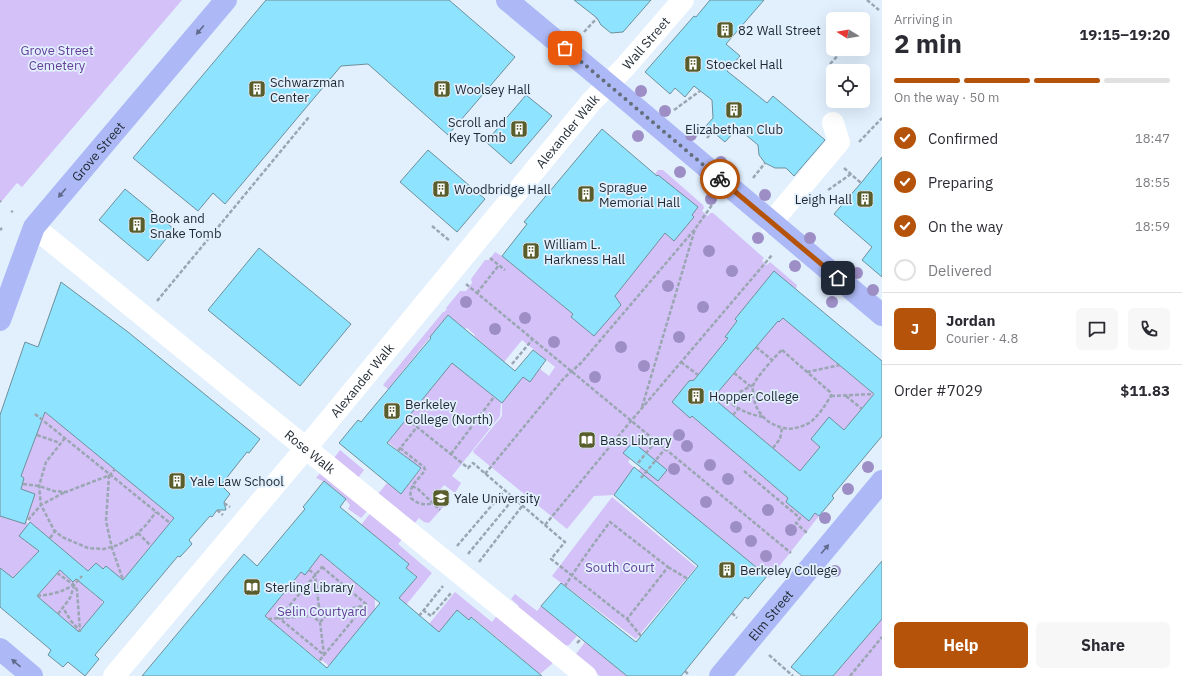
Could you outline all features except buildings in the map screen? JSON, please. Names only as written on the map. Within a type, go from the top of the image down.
[{"type":"main road","name":"Grove Street","points":[[0,320],[34,227],[226,0]]},
{"type":"main road","points":[[507,0],[882,315]]},
{"type":"main road","name":"Elm Street","points":[[720,676],[882,481]]},
{"type":"main road","points":[[0,649],[32,676]]},
{"type":"street","name":"Wall Street","points":[[608,84],[625,67],[683,0]]},
{"type":"street","name":"Alexander Walk","points":[[114,676],[306,448],[591,102],[608,84]]},
{"type":"street","points":[[771,223],[839,142],[833,123]]},
{"type":"street","name":"Rose Walk","points":[[34,227],[444,561],[461,583],[586,676]]},
{"type":"path","points":[[868,0],[879,10]]},
{"type":"path","points":[[584,32],[597,18]]},
{"type":"path","points":[[830,64],[837,56]]},
{"type":"path","points":[[674,110],[700,91]]},
{"type":"path","points":[[169,284],[309,117]]},
{"type":"path","points":[[707,138],[713,131]]},
{"type":"path","points":[[753,178],[765,163]]},
{"type":"path","points":[[843,167],[861,183]]},
{"type":"path","points":[[485,474],[571,371],[581,363],[695,228],[712,205]]},
{"type":"path","points":[[642,409],[695,228]]},
{"type":"path","points":[[545,525],[772,255]]},
{"type":"path","points":[[477,293],[499,266]]},
{"type":"path","points":[[451,272],[791,553]]},
{"type":"path","points":[[512,364],[532,340]]},
{"type":"path","points":[[756,347],[772,360]]},
{"type":"path","points":[[722,397],[738,393],[752,386],[772,360],[782,350],[830,392],[831,396]]},
{"type":"path","points":[[681,362],[698,374]]},
{"type":"path","points":[[806,372],[840,365]]},
{"type":"path","points":[[734,373],[752,386]]},
{"type":"path","points":[[752,386],[753,401],[760,414],[774,425],[785,429],[798,427],[809,423],[826,405],[831,396]]},
{"type":"path","points":[[718,393],[738,409],[749,415],[764,417]]},
{"type":"path","points":[[831,396],[874,394]]},
{"type":"path","points":[[845,396],[862,409]]},
{"type":"path","points":[[451,454],[494,397]]},
{"type":"path","points":[[733,415],[738,409]]},
{"type":"path","points":[[35,414],[170,523]]},
{"type":"path","points":[[407,418],[468,468],[473,463],[565,542],[551,559],[627,620],[641,636]]},
{"type":"path","points":[[398,451],[417,427]]},
{"type":"path","points":[[772,448],[780,439],[782,428]]},
{"type":"path","points":[[37,435],[60,443]]},
{"type":"path","points":[[65,438],[46,462],[39,486],[40,505],[55,531],[62,537],[88,548],[104,549],[118,545],[138,533],[156,512]]},
{"type":"path","points":[[638,463],[656,441]]},
{"type":"path","points":[[400,448],[424,467],[425,470],[412,486],[410,492],[411,498],[424,504],[433,504],[439,500]]},
{"type":"path","points":[[641,478],[665,449]]},
{"type":"path","points":[[28,520],[40,505],[66,492],[110,475],[115,469]]},
{"type":"path","points":[[744,471],[800,518],[796,523],[807,533]]},
{"type":"path","points":[[110,475],[106,521],[123,580]]},
{"type":"path","points":[[22,484],[66,492]]},
{"type":"path","points":[[412,486],[418,489],[440,510]]},
{"type":"path","points":[[444,561],[505,490]]},
{"type":"path","points":[[491,526],[514,498]]},
{"type":"path","points":[[423,610],[431,616],[461,583],[523,506]]},
{"type":"path","points":[[565,586],[610,522],[668,567],[688,579]]},
{"type":"path","points":[[50,538],[55,531]]},
{"type":"path","points":[[138,533],[151,546]]},
{"type":"path","points":[[279,618],[322,567],[366,604]]},
{"type":"path","points":[[627,620],[668,567]]},
{"type":"path","points":[[309,570],[315,574],[319,607],[312,616]]},
{"type":"path","points":[[57,573],[74,585],[77,590],[80,631],[71,622],[63,608]]},
{"type":"path","points":[[58,614],[70,598],[74,585],[82,576]]},
{"type":"path","points":[[419,616],[445,583]]},
{"type":"path","points":[[37,596],[52,594],[74,585]]},
{"type":"path","points":[[320,622],[328,614],[366,604]]},
{"type":"path","points":[[319,661],[366,604]]},
{"type":"path","points":[[319,607],[328,614]]},
{"type":"path","points":[[732,613],[737,618]]},
{"type":"path","points":[[268,619],[312,616],[320,622],[324,655]]},
{"type":"path","points":[[279,618],[324,655]]},
{"type":"path","points":[[850,676],[882,637]]},
{"type":"path","points":[[769,655],[793,676]]},
{"type":"path","points":[[685,671],[689,675]]},
{"type":"green space","name":"Grove Street Cemetery","points":[[0,0],[182,0],[22,187],[17,183],[0,203]]},
{"type":"green space","points":[[658,170],[663,170],[703,205],[704,208],[702,211],[708,216],[710,213],[713,213],[764,258],[762,261],[767,265],[770,262],[797,285],[796,289],[774,271],[735,319],[737,321],[725,337],[728,339],[693,381],[689,381],[672,402],[690,418],[692,416],[788,498],[786,502],[809,521],[815,513],[819,516],[770,578],[632,471],[614,495],[594,496],[567,529],[474,453],[473,451],[502,416],[502,403],[523,377],[530,382],[540,369],[549,376],[555,367],[522,340],[504,362],[467,328],[465,329],[448,315],[388,389],[383,385],[447,309],[446,308],[460,291],[466,291],[472,283],[471,279],[485,260],[489,260],[495,252],[502,256],[573,314],[571,317],[594,336],[613,298],[665,233],[674,241],[694,217],[692,215],[697,207],[658,175],[653,181],[651,180]],"holes":[[[624,453],[650,456],[638,471],[628,462],[630,459]]]},
{"type":"green space","points":[[769,313],[779,322],[783,318],[874,394],[844,430],[829,418],[811,439],[820,447],[800,471],[713,398],[762,340]]},
{"type":"green space","points":[[452,363],[501,402],[500,416],[452,476],[461,483],[455,493],[444,485],[435,496],[445,505],[429,523],[424,522],[419,518],[414,524],[378,494],[387,483],[401,494],[421,469],[388,442]]},
{"type":"green space","points":[[38,406],[174,518],[123,580],[106,566],[103,569],[96,563],[88,571],[27,518],[35,494],[21,489],[24,478],[21,476],[39,428],[31,425]]},
{"type":"green space","points":[[340,450],[364,470],[358,478],[334,458]]},
{"type":"green space","points":[[322,471],[369,509],[361,518],[348,509],[350,505],[339,493],[326,483],[316,478]]},
{"type":"green space","name":"South Court","points":[[612,497],[696,567],[636,639],[552,576]]},
{"type":"green space","points":[[372,511],[404,537],[398,544],[432,573],[406,605],[399,598],[416,576],[406,568],[409,564],[361,525]]},
{"type":"green space","points":[[0,516],[25,519],[28,524],[20,536],[41,553],[29,566],[26,564],[14,577],[11,577],[0,568]]},
{"type":"green space","name":"Selin Courtyard","points":[[318,552],[375,599],[375,610],[329,666],[322,660],[321,662],[265,616]]},
{"type":"green space","points":[[60,570],[73,582],[80,575],[89,585],[86,588],[102,600],[102,605],[79,632],[37,596]]},
{"type":"green space","points":[[455,592],[492,622],[498,614],[553,659],[552,664],[540,674],[472,617],[469,620],[457,610],[439,632],[429,624]]},
{"type":"green space","points":[[515,594],[537,611],[541,606],[577,636],[569,645],[563,646],[517,609],[519,606],[511,599]]},
{"type":"green space","points":[[882,619],[882,676],[833,676]]},
{"type":"green space","points":[[585,642],[627,676],[600,676],[576,656]]},
{"type":"way so far","points":[[565,48],[720,179]]},
{"type":"place","name":"82 Wall Street","points":[[725,30]]},
{"type":"place","name":"Stoeckel Hall","points":[[693,64]]},
{"type":"place","name":"Schwarzman Center","points":[[257,89]]},
{"type":"place","name":"Woolsey Hall","points":[[442,89]]},
{"type":"place","name":"Elizabethan Club","points":[[734,110]]},
{"type":"place","name":"Scroll and Key Tomb","points":[[519,129]]},
{"type":"place","name":"Woodbridge Hall","points":[[441,189]]},
{"type":"place","name":"Sprague Memorial Hall","points":[[586,194]]},
{"type":"place","name":"Leigh Hall","points":[[865,199]]},
{"type":"place","name":"Book and Snake Tomb","points":[[137,225]]},
{"type":"place","name":"William L. Harkness Hall","points":[[531,251]]},
{"type":"place","name":"Hopper College","points":[[696,396]]},
{"type":"place","name":"Berkeley College (North)","points":[[392,411]]},
{"type":"place","name":"Bass Library","points":[[587,440]]},
{"type":"place","name":"Yale Law School","points":[[177,481]]},
{"type":"place","name":"Yale University","points":[[441,498]]},
{"type":"place","name":"Berkeley College","points":[[727,570]]},
{"type":"place","name":"Sterling Library","points":[[252,587]]},
{"type":"route","points":[[720,179],[838,278]]}]
